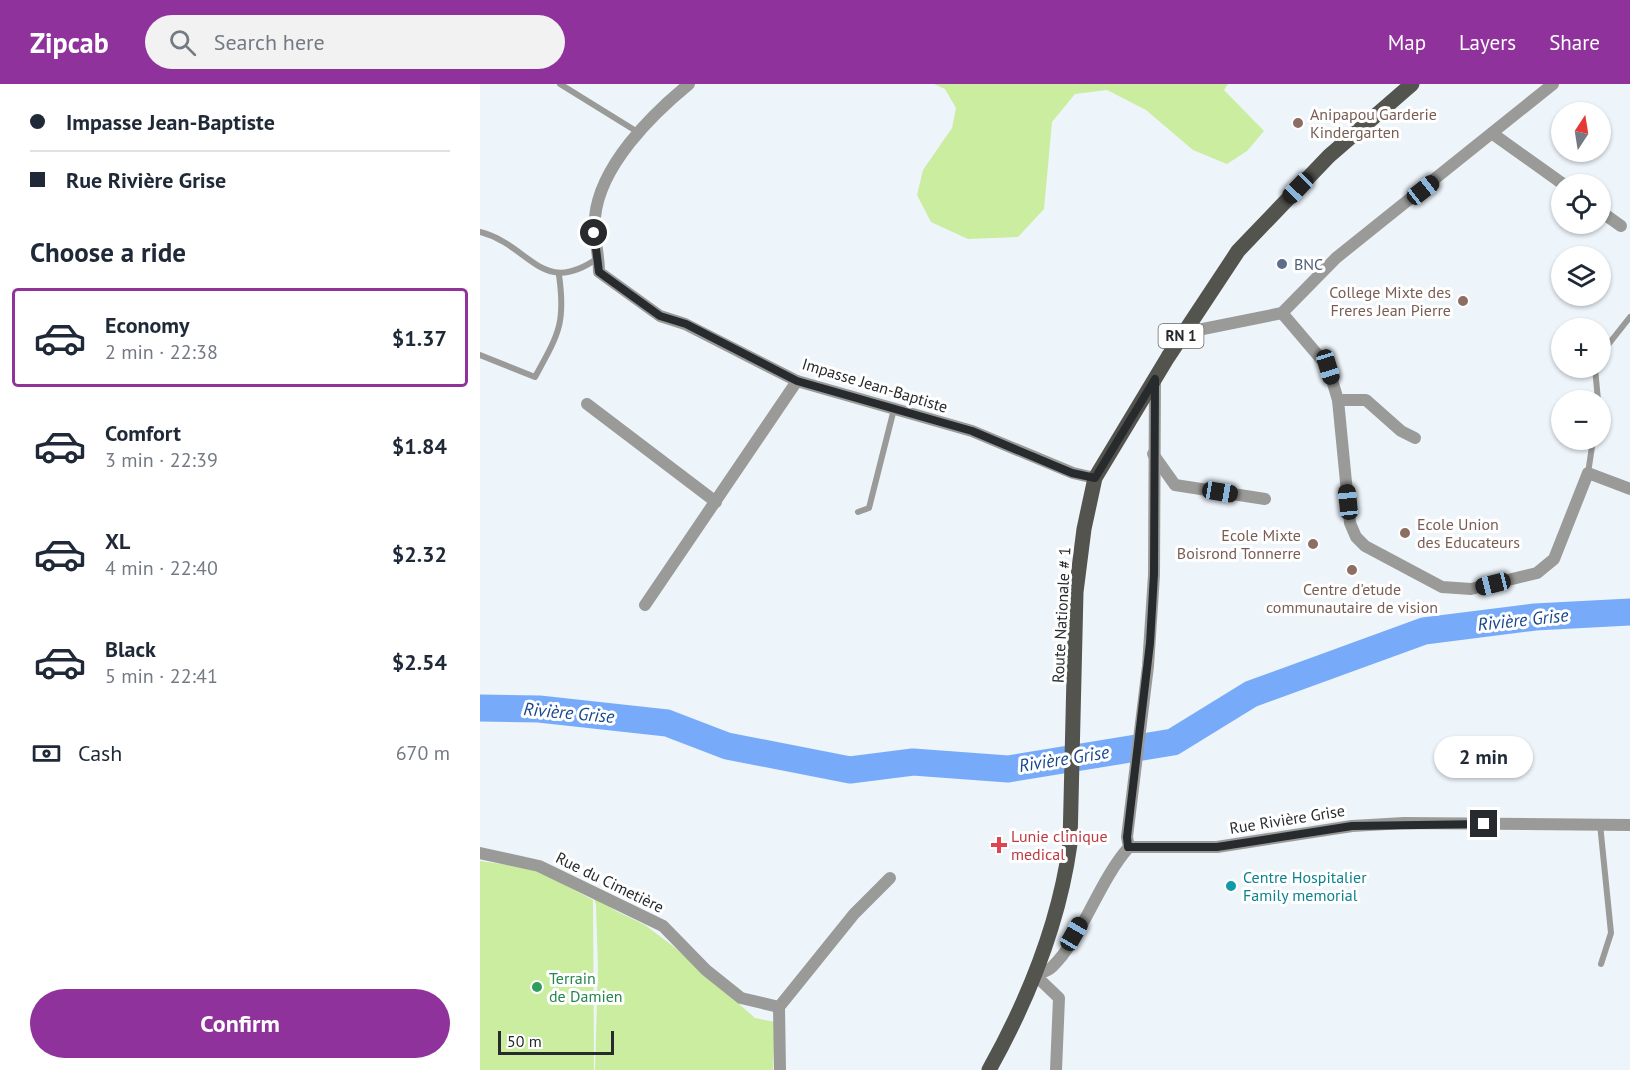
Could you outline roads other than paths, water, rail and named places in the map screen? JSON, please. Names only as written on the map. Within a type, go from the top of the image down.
[{"type":"main road","name":"Route Nationale # 1","points":[[989,1070],[1035,975],[1066,872],[1070,844],[1076,592],[1084,530],[1095,478],[1183,333],[1238,251],[1329,156],[1412,84]]},
{"type":"street","name":"Impasse Jean-Baptiste","points":[[689,84],[636,131],[600,190],[594,233],[599,272],[660,316],[686,324],[797,381],[972,431],[1072,473],[1095,478]]},
{"type":"street","points":[[1183,333],[1282,313],[1336,258],[1493,135],[1553,84]]},
{"type":"street","points":[[1493,135],[1551,176]]},
{"type":"street","points":[[1611,219],[1621,226]]},
{"type":"street","points":[[1282,313],[1328,367],[1338,400],[1350,523],[1356,537],[1365,546],[1442,587],[1471,589],[1537,573],[1547,567],[1554,559],[1588,473],[1630,489]]},
{"type":"street","points":[[1056,1070],[1059,998],[1035,975],[1051,969],[1064,952],[1128,842],[1148,666],[1154,574],[1155,379]]},
{"type":"street","points":[[645,605],[797,381]]},
{"type":"street","points":[[1338,400],[1366,400],[1401,432],[1415,438]]},
{"type":"street","points":[[587,404],[716,502]]},
{"type":"street","points":[[1153,454],[1174,485],[1265,499]]},
{"type":"street","name":"Rue Rivière Grise","points":[[1128,842],[1217,847],[1352,826],[1404,823],[1630,825]]},
{"type":"street","name":"Rue du Cimetière","points":[[480,853],[539,866],[663,926],[706,970],[741,998],[779,1007]]},
{"type":"street","points":[[780,1070],[779,1007],[854,914],[890,878]]},
{"type":"lane","points":[[560,84],[636,131]]},
{"type":"lane","points":[[480,232],[496,236],[544,269],[559,274],[582,270],[599,258]]},
{"type":"lane","points":[[480,355],[535,377],[558,335],[563,315],[559,274]]},
{"type":"lane","points":[[1611,341],[1630,317]]},
{"type":"lane","points":[[858,512],[869,508],[894,408]]},
{"type":"lane","points":[[1588,473],[1591,450]]},
{"type":"lane","points":[[1600,824],[1611,933],[1601,964]]},
{"type":"waterway","name":"Rivière Grise","points":[[480,708],[539,709],[667,723],[727,746],[850,770],[913,762],[1008,769],[1173,742],[1251,694],[1424,631],[1535,617],[1630,612]]},
{"type":"place","name":"Anipapou Garderie Kindergarten","points":[[1298,123]]},
{"type":"place","name":"BNC","points":[[1282,264]]},
{"type":"place","name":"College Mixte des Freres Jean Pierre","points":[[1463,301]]},
{"type":"place","name":"Ecole Union des Educateurs","points":[[1405,533]]},
{"type":"place","name":"Ecole Mixte Boisrond Tonnerre","points":[[1313,544]]},
{"type":"place","name":"Centre d'etude communautaire de vision","points":[[1352,570]]},
{"type":"place","name":"Lunie clinique medical","points":[[999,845]]},
{"type":"place","name":"Centre Hospitalier Family memorial","points":[[1231,886]]},
{"type":"place","name":"Terrain de Damien","points":[[537,987]]}]
